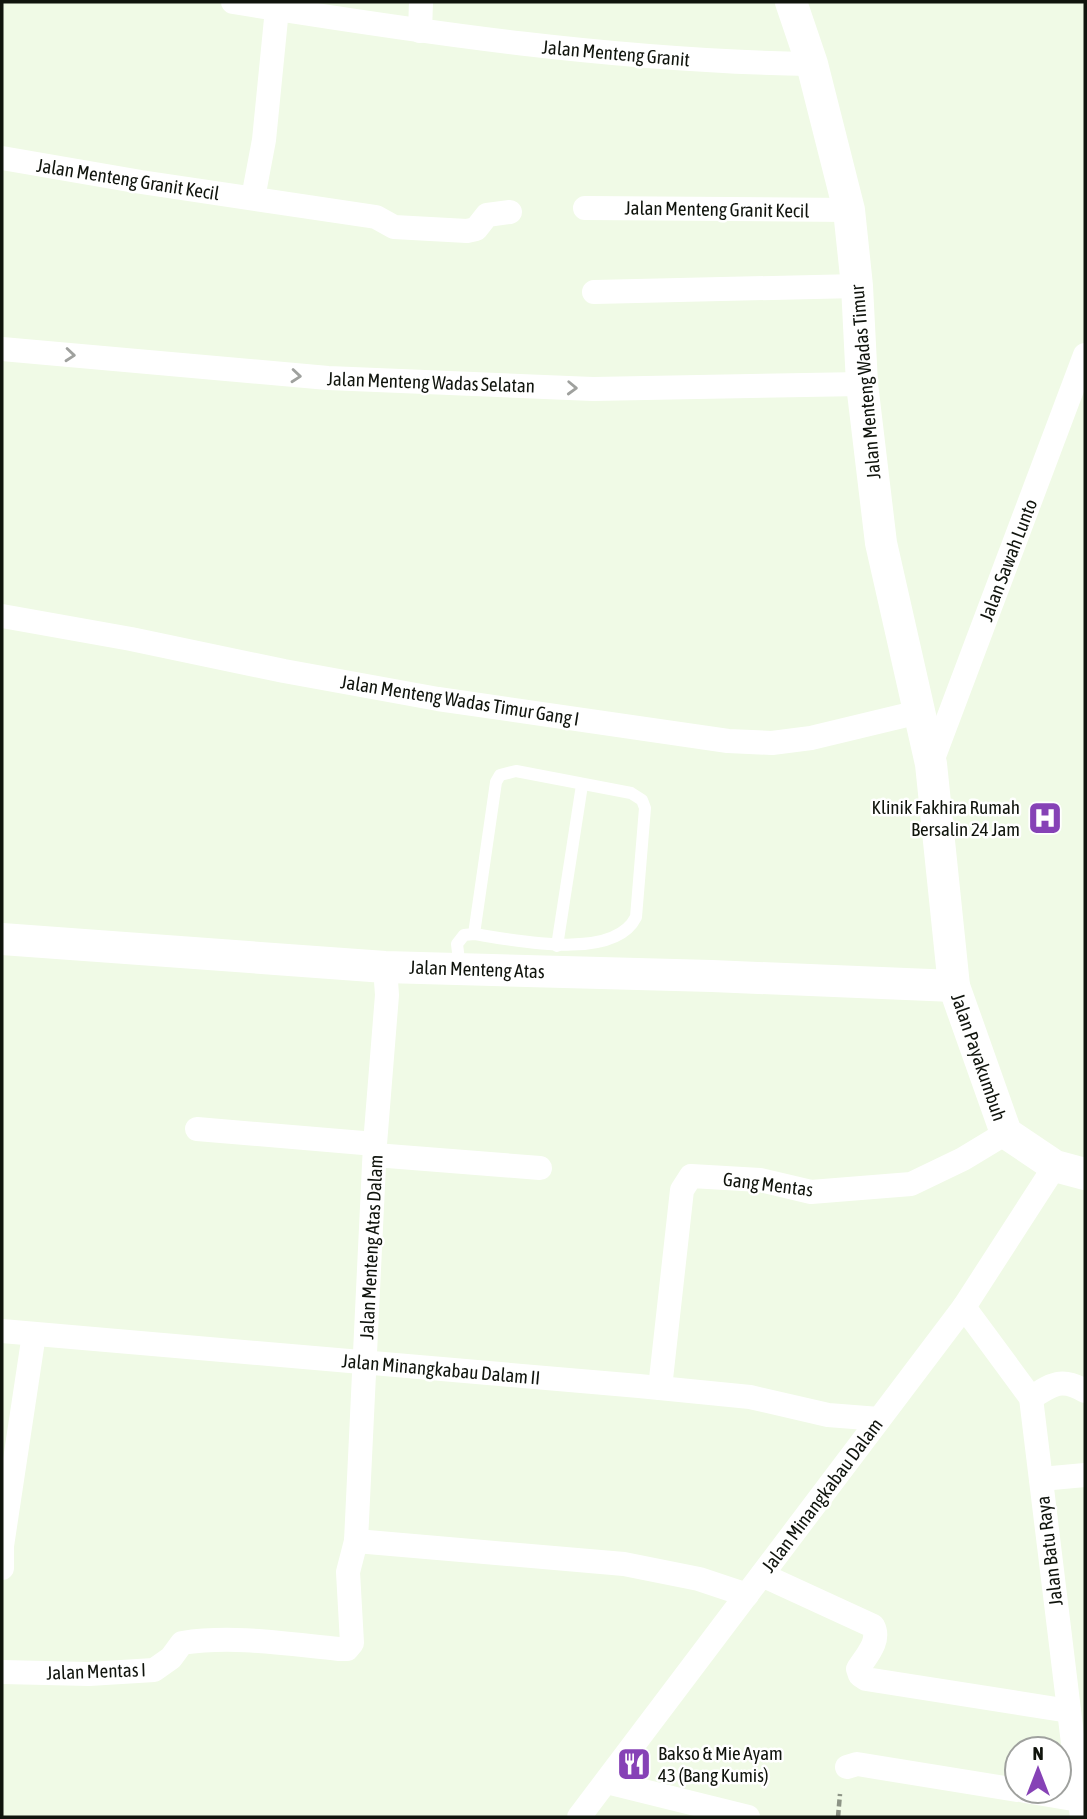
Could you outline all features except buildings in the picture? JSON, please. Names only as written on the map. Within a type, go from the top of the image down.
[{"type":"street","name":"Jalan Menteng Granit","points":[[233,2],[572,51],[749,63],[812,64]]},
{"type":"street","points":[[420,31],[421,2]]},
{"type":"street","name":"Jalan Menteng Wadas Timur","points":[[791,2],[812,64],[849,210],[857,286],[862,384],[881,543],[931,764]]},
{"type":"street","points":[[253,198],[264,140],[277,9]]},
{"type":"street","name":"Jalan Menteng Granit Kecil","points":[[2,158],[376,217],[394,228],[458,232],[475,229],[487,215],[510,212]]},
{"type":"street","name":"Jalan Menteng Granit Kecil","points":[[585,208],[849,210]]},
{"type":"street","points":[[594,292],[857,286]]},
{"type":"street","name":"Jalan Menteng Wadas Selatan","points":[[2,349],[328,379],[593,389],[862,384]]},
{"type":"street","name":"Jalan Sawah Lunto","points":[[931,764],[1085,355]]},
{"type":"street","name":"Jalan Menteng Wadas Timur Gang I","points":[[2,616],[438,699],[728,741],[772,743],[811,738],[919,712]]},
{"type":"street","name":"Jalan Payakumbuh","points":[[931,764],[954,986],[1006,1133],[1055,1166],[1085,1174]]},
{"type":"street","name":"Jalan Menteng Atas","points":[[2,939],[385,967],[712,975],[954,986]]},
{"type":"street","name":"Jalan Menteng Atas Dalam","points":[[347,1649],[352,1643],[348,1572],[356,1541],[376,1149],[387,995],[385,967]]},
{"type":"street","points":[[197,1129],[540,1168]]},
{"type":"street","name":"Gang Mentas","points":[[660,1388],[682,1190],[691,1176],[760,1180],[811,1192],[911,1184],[963,1159],[1006,1133]]},
{"type":"street","name":"Jalan Minangkabau Dalam","points":[[579,1817],[964,1307],[1055,1166]]},
{"type":"street","name":"Jalan Batu Raya","points":[[964,1307],[1031,1398],[1081,1809]]},
{"type":"street","name":"Jalan Minangkabau Dalam II","points":[[2,1331],[750,1397],[828,1415],[879,1419]]},
{"type":"street","points":[[2,1568],[2,1546],[34,1334]]},
{"type":"street","points":[[1031,1398],[1053,1383],[1074,1384],[1085,1391]]},
{"type":"street","points":[[1041,1479],[1085,1475]]},
{"type":"street","points":[[356,1541],[624,1564],[699,1579],[747,1595]]},
{"type":"street","points":[[762,1575],[873,1626],[877,1633],[876,1640],[858,1669],[859,1675],[866,1679],[1069,1711]]},
{"type":"street","name":"Jalan Mentas I","points":[[2,1672],[89,1674],[154,1670],[171,1658],[182,1643],[200,1640],[232,1639],[347,1649]]},
{"type":"street","points":[[847,1767],[857,1764],[1003,1788]]},
{"type":"street","points":[[607,1782],[748,1817]]},
{"type":"lane","points":[[460,969],[457,944],[464,935],[474,934],[557,946],[611,939],[624,934],[636,918],[645,808],[642,800],[631,793],[516,771],[500,775],[496,782],[474,934]]},
{"type":"lane","points":[[557,946],[582,785]]},
{"type":"place","name":"Klinik Fakhira Rumah Bersalin 24 Jam","points":[[1045,818]]},
{"type":"place","name":"Bakso & Mie Ayam 43 (Bang Kumis)","points":[[634,1764]]}]
